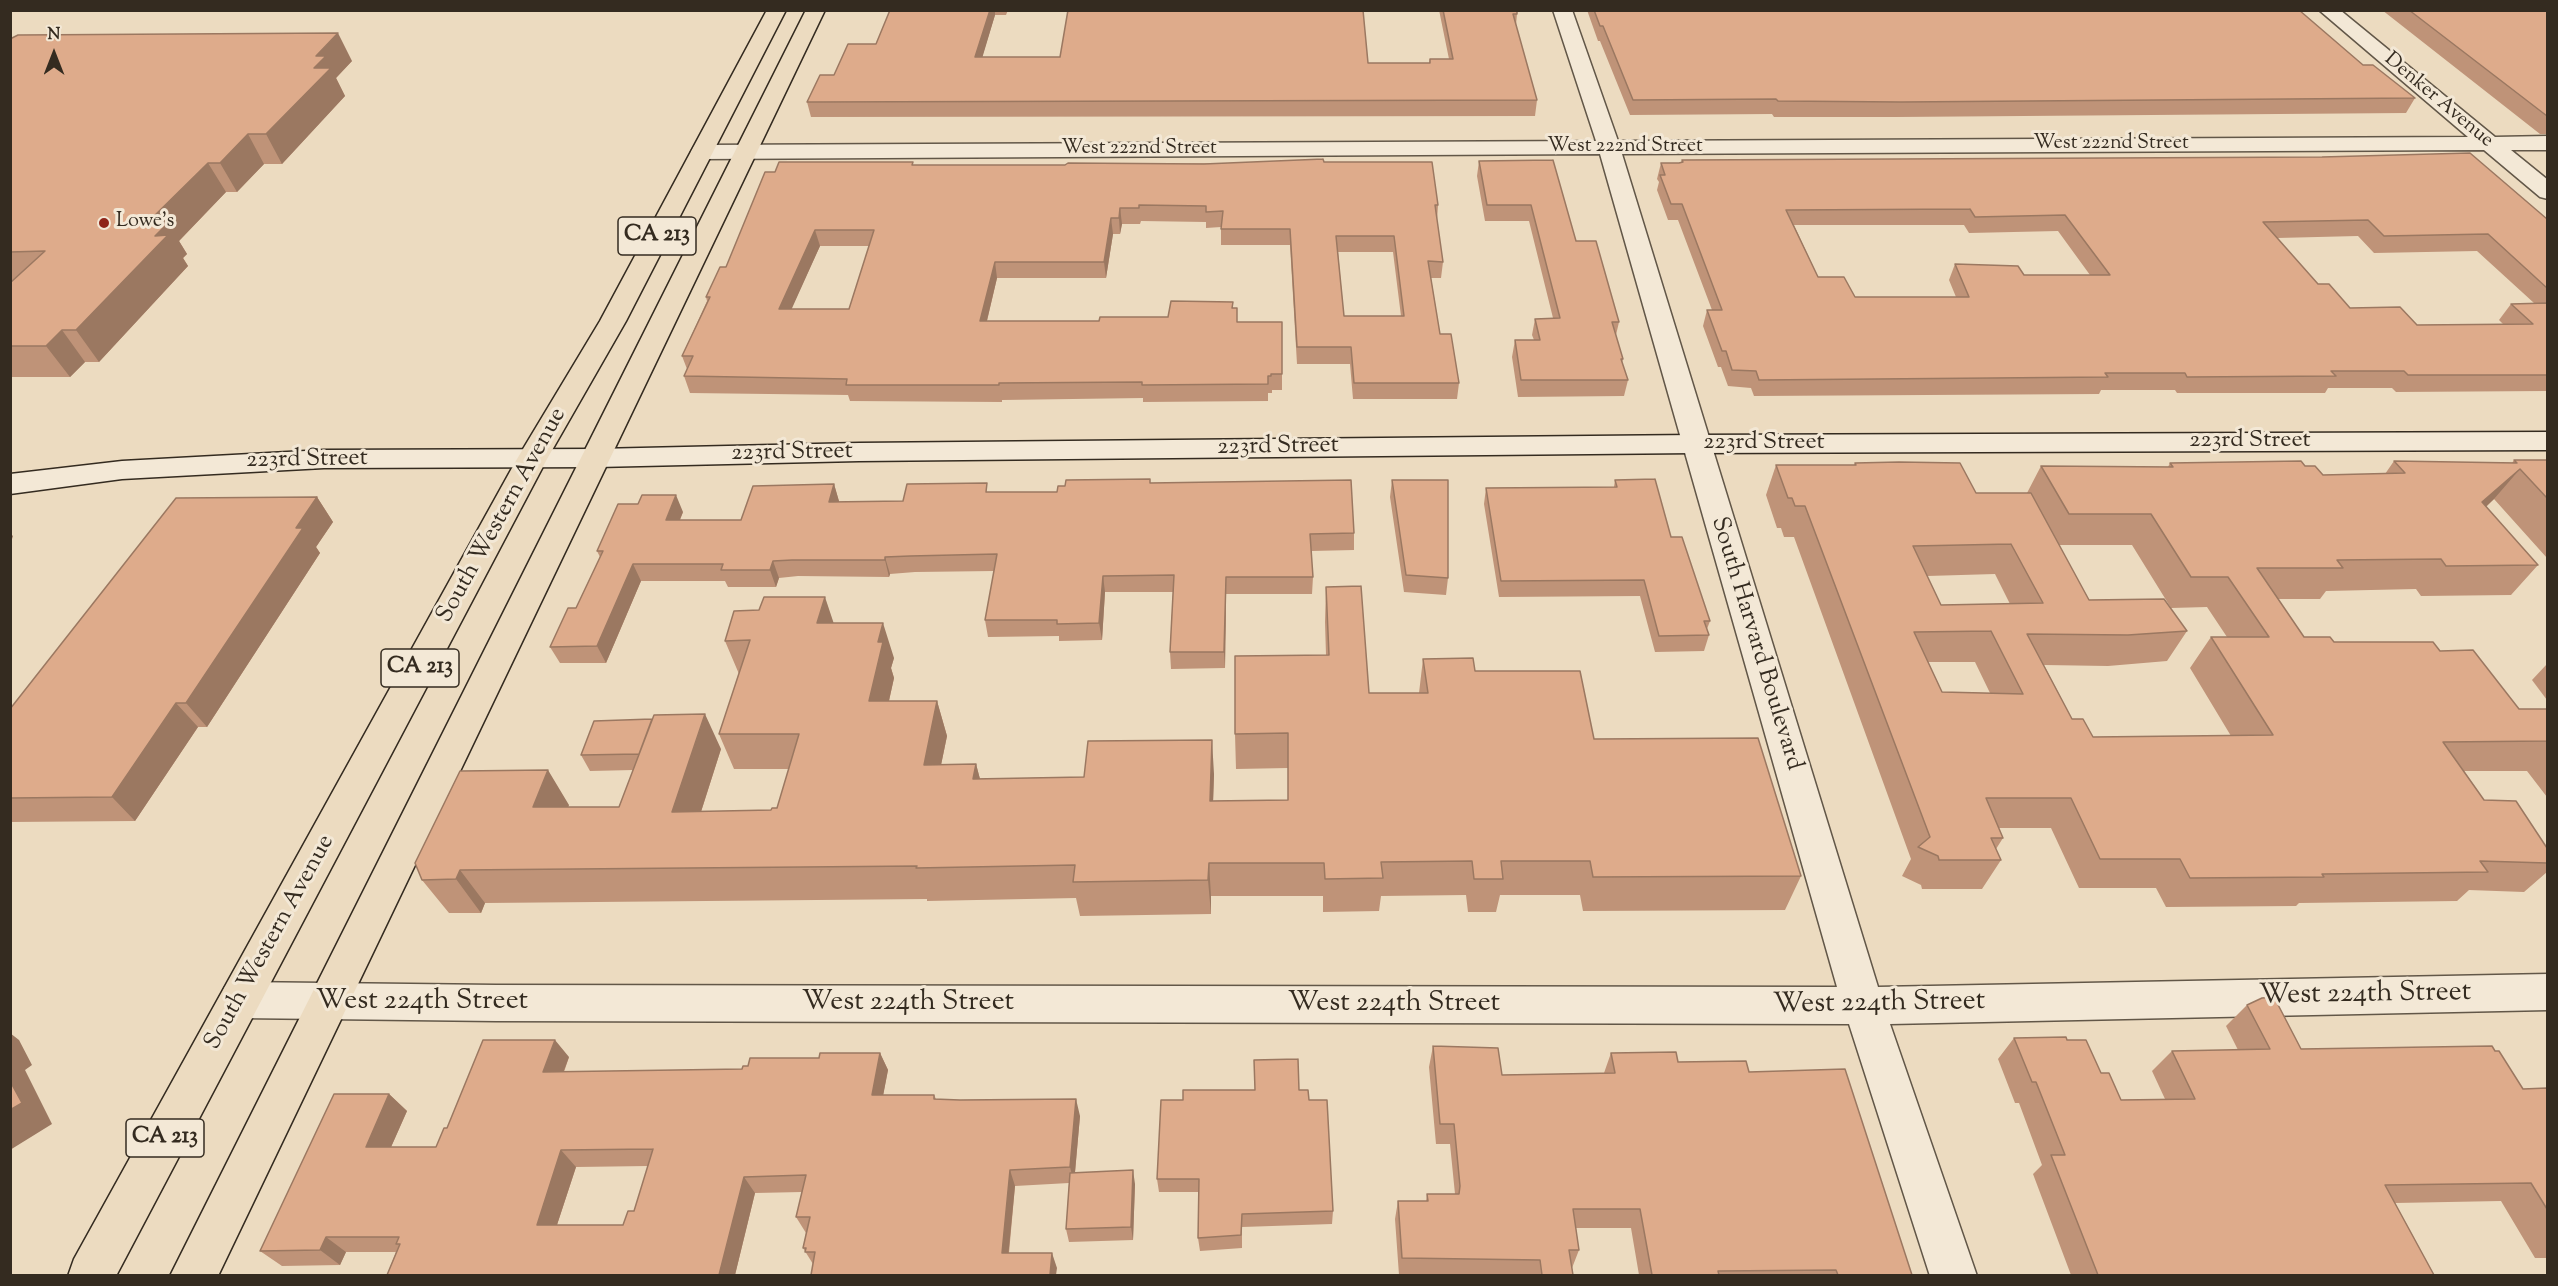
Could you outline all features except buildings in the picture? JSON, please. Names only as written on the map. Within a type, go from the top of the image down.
[{"type":"main road","name":"South Western Avenue","points":[[92,1275],[532,459],[613,321],[777,10]]},
{"type":"main road","name":"CA 213","points":[[193,1275],[816,10]]},
{"type":"street","name":"South Harvard Boulevard","points":[[1563,10],[1609,148],[1863,1006],[1954,1275]]},
{"type":"street","name":"Denker Avenue","points":[[2328,10],[2547,192]]},
{"type":"street","name":"West 222nd Street","points":[[702,152],[2547,143]]},
{"type":"street","name":"223rd Street","points":[[10,484],[122,470],[324,459],[532,459],[859,452],[1695,444],[2547,441]]},
{"type":"street","name":"West 224th Street","points":[[239,1000],[327,1003],[1863,1006],[2547,992]]},
{"type":"place","name":"Lowe's","points":[[104,223]]}]
